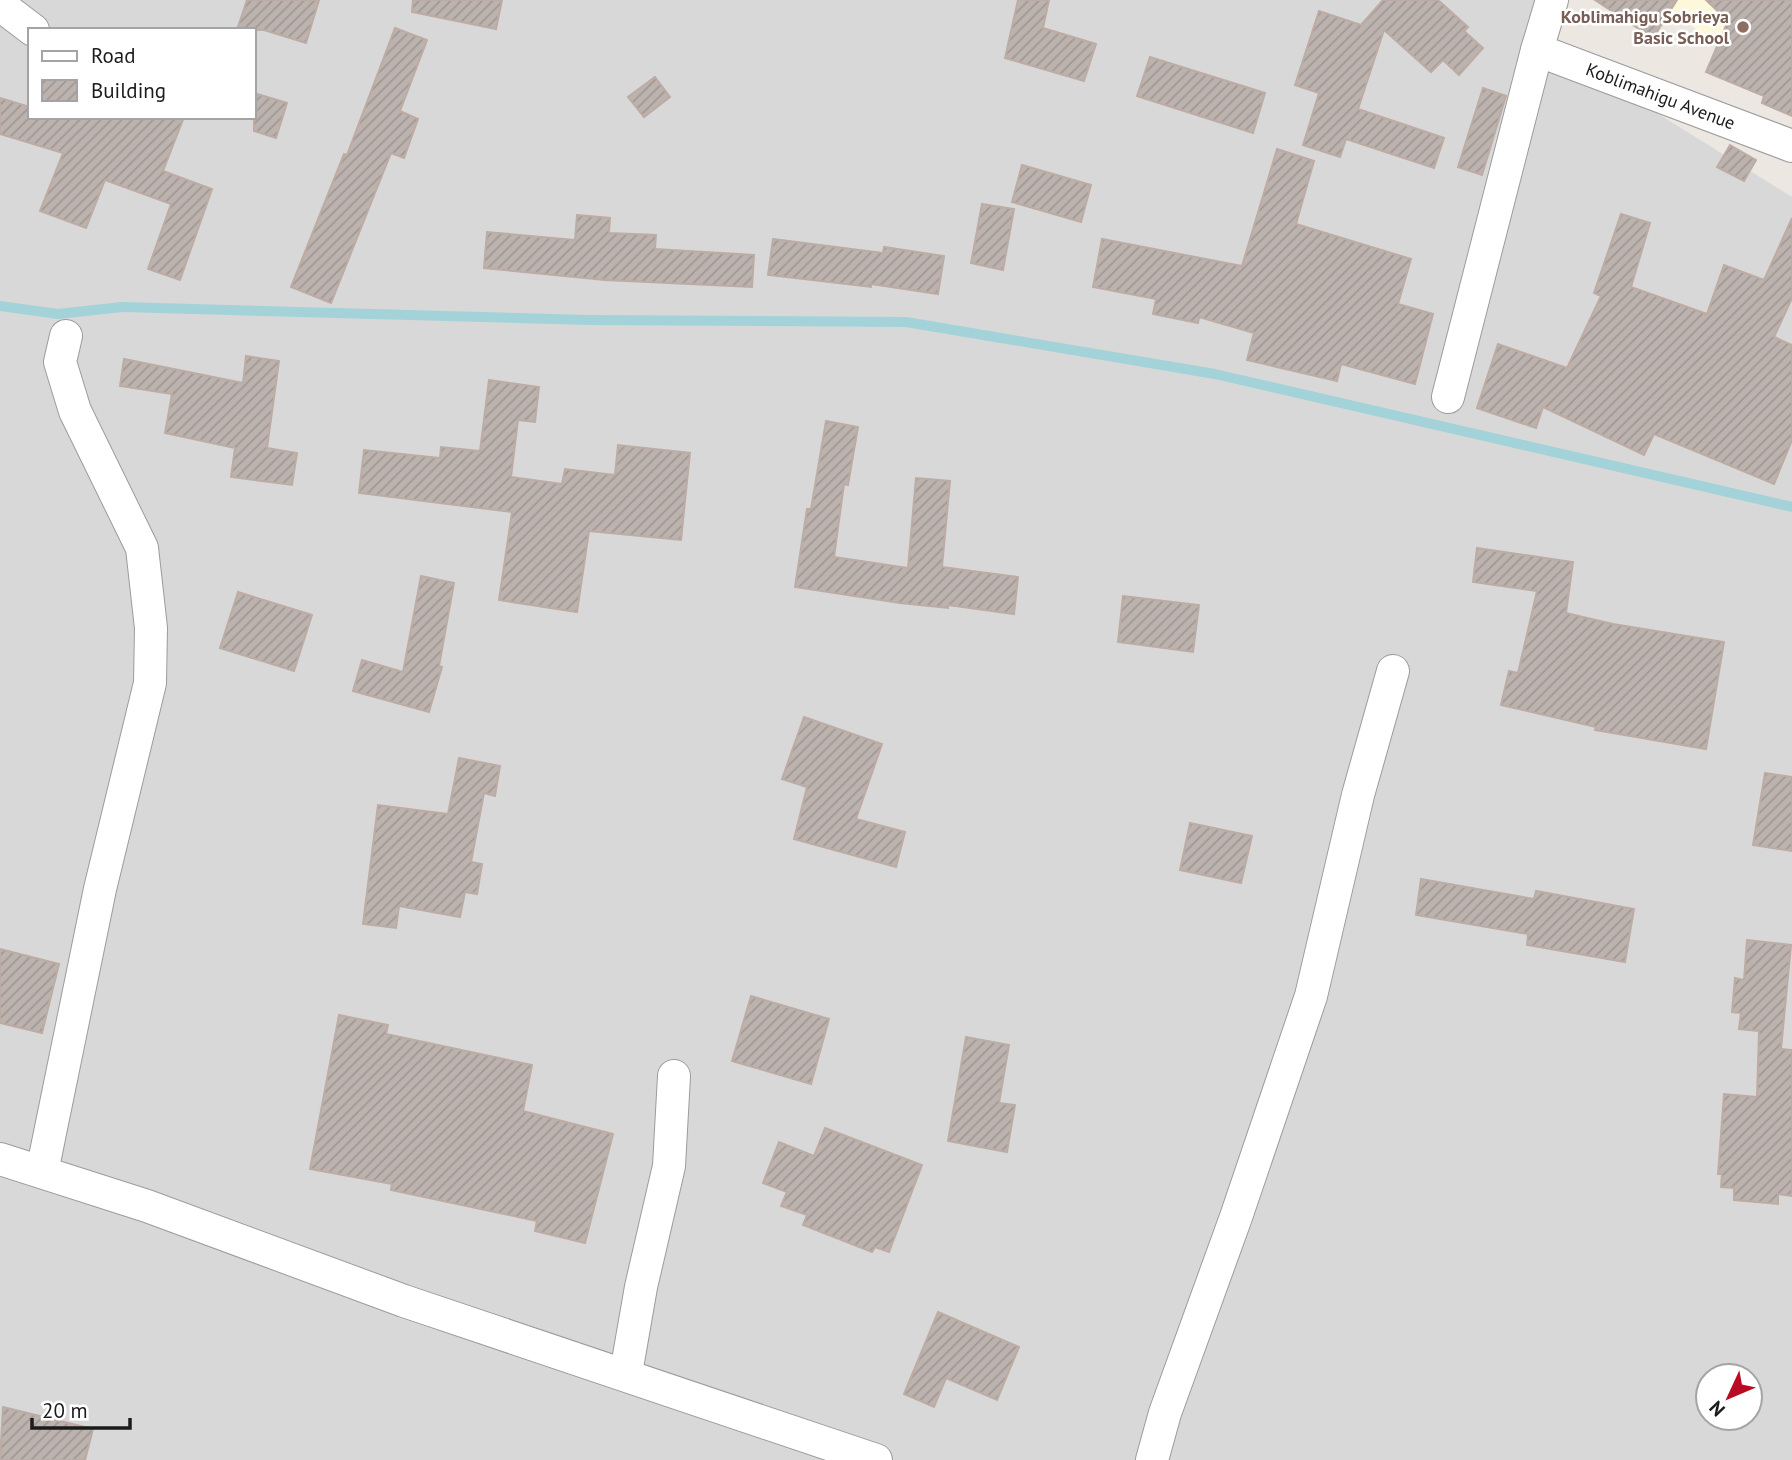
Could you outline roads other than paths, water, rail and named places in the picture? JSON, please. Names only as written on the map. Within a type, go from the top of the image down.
[{"type":"street","points":[[1448,397],[1552,0]]},
{"type":"street","points":[[0,5],[30,28]]},
{"type":"street","name":"Koblimahigu Avenue","points":[[1537,50],[1792,146]]},
{"type":"street","points":[[41,1172],[100,889],[150,683],[151,642],[142,548],[75,411],[60,362],[65,336]]},
{"type":"street","points":[[1152,1460],[1165,1413],[1311,996],[1358,795],[1392,671]]},
{"type":"street","points":[[626,1373],[641,1287],[669,1166],[674,1076]]},
{"type":"street","points":[[0,1159],[147,1206],[428,1309],[626,1373],[876,1460]]},
{"type":"waterway","points":[[0,306],[58,314],[122,307],[588,320],[906,322],[1215,374],[1792,507]]},
{"type":"place","name":"Koblimahigu Sobrieya Basic School","points":[[1743,27]]}]
